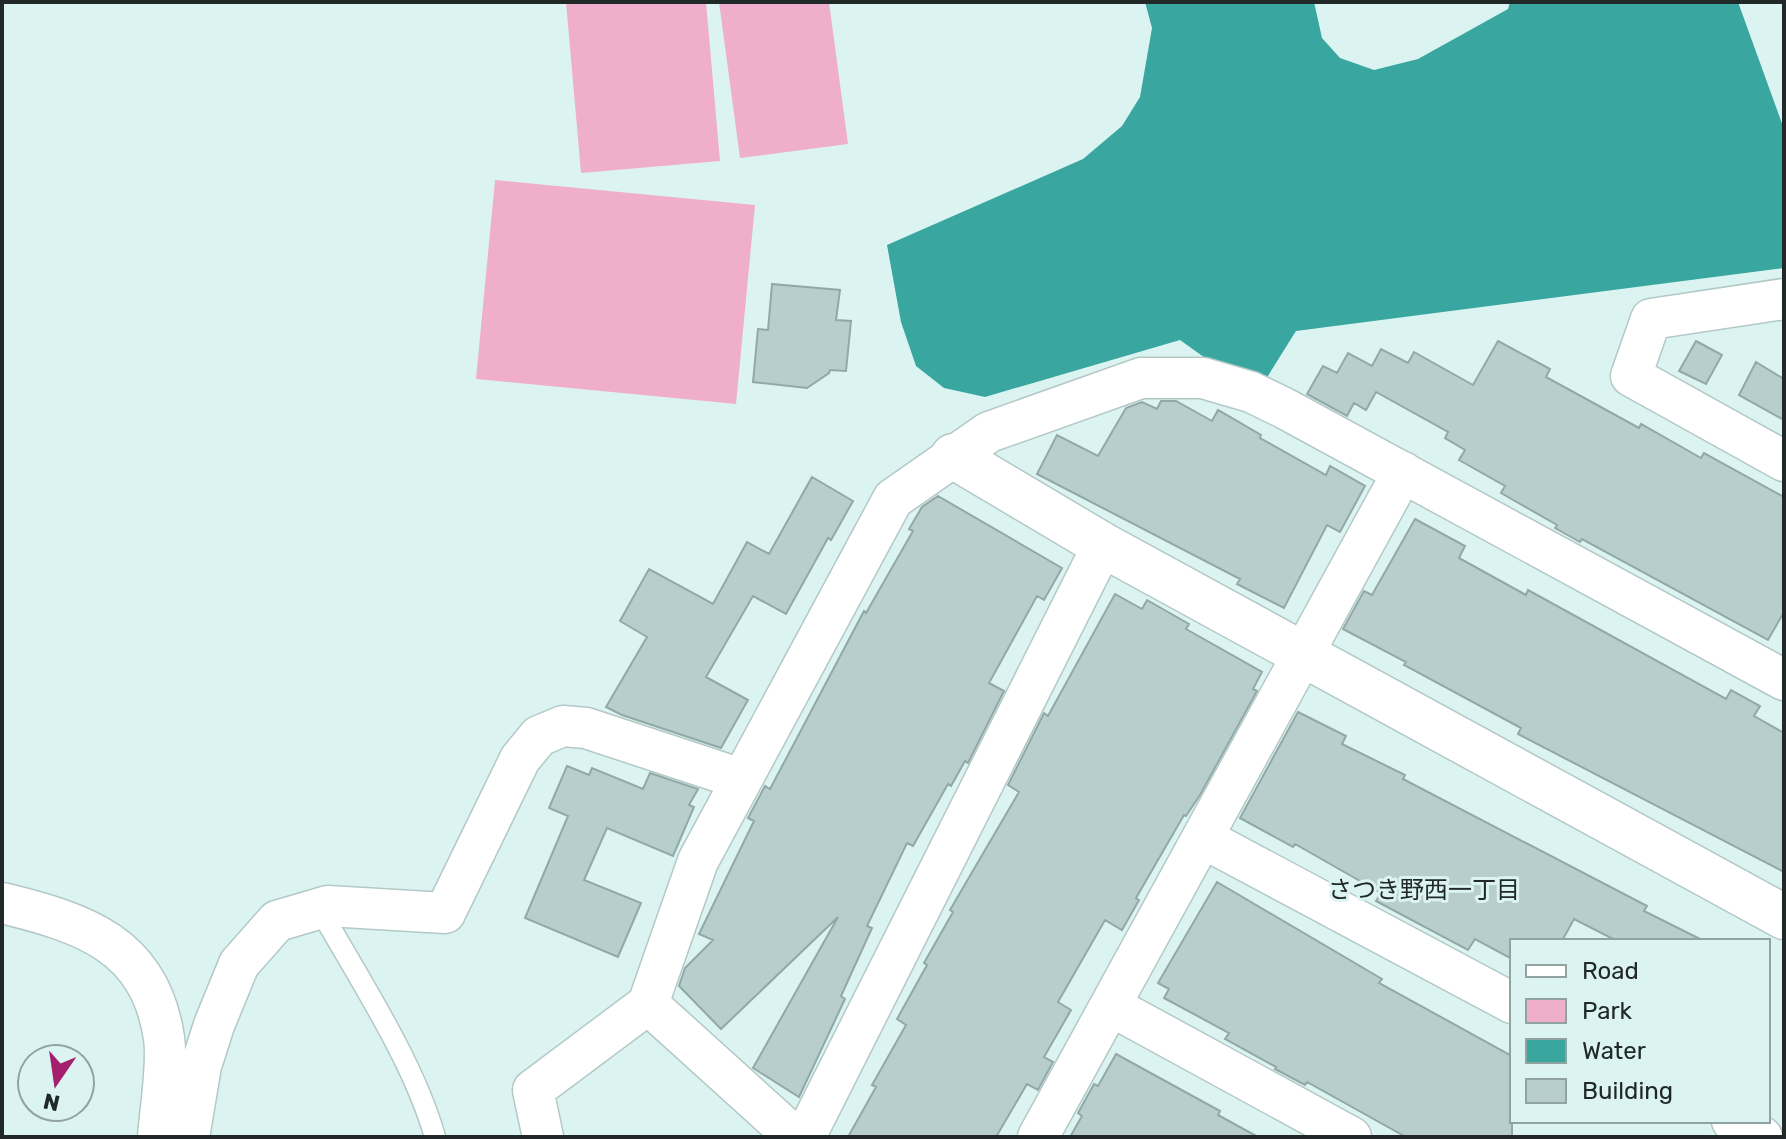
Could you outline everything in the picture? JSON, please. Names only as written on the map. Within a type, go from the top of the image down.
[{"type":"street","points":[[1784,299],[1651,319],[1631,376],[1784,461]]},
{"type":"street","points":[[543,1137],[533,1090],[648,1004],[698,861],[893,499],[989,432],[1141,378],[1203,378],[1251,392],[1784,680]]},
{"type":"street","points":[[953,456],[1103,545],[1784,917]]},
{"type":"street","points":[[1038,1137],[1403,472]]},
{"type":"street","points":[[805,1137],[1103,545]]},
{"type":"street","points":[[189,1137],[201,1066],[239,964],[277,921],[319,908],[445,913],[520,759],[539,736],[563,726],[586,728],[741,779]]},
{"type":"street","points":[[1203,838],[1510,1002]]},
{"type":"street","points":[[2,903],[42,913],[94,932],[133,960],[157,1005],[165,1041],[158,1137]]},
{"type":"street","points":[[648,1004],[795,1137]]},
{"type":"street","points":[[1111,1006],[1351,1137]]},
{"type":"street","points":[[1736,1123],[1762,1137]]},
{"type":"lane","points":[[319,908],[386,1027],[429,1114],[435,1137]]},
{"type":"green space","points":[[566,2],[706,2],[720,161],[581,173]]},
{"type":"green space","points":[[719,2],[829,2],[848,144],[740,158]]},
{"type":"green space","points":[[495,180],[755,205],[736,404],[476,379]]},
{"type":"water","points":[[1145,2],[1314,2],[1322,38],[1340,58],[1374,70],[1418,59],[1508,9],[1510,2],[1738,2],[1784,129],[1784,268],[1296,331],[1266,379],[1222,370],[1180,340],[985,397],[944,388],[916,366],[901,322],[887,245],[1083,159],[1122,126],[1140,97],[1152,28]]},
{"type":"building","points":[[772,284],[840,290],[836,320],[851,321],[846,371],[830,370],[807,388],[753,382],[758,329],[768,330]]},
{"type":"building","points":[[1498,341],[1550,369],[1546,377],[1639,428],[1641,424],[1701,458],[1704,453],[1784,497],[1784,612],[1768,640],[1582,539],[1580,542],[1555,528],[1557,525],[1501,493],[1505,486],[1459,460],[1465,450],[1445,438],[1448,432],[1376,392],[1366,410],[1354,403],[1347,416],[1307,394],[1323,366],[1337,373],[1348,353],[1372,366],[1381,349],[1408,363],[1414,352],[1473,385]]},
{"type":"building","points":[[1696,341],[1722,355],[1706,384],[1679,371]]},
{"type":"building","points":[[1756,362],[1784,379],[1784,420],[1739,395]]},
{"type":"building","points":[[1161,401],[1176,401],[1212,421],[1218,410],[1326,475],[1330,466],[1365,486],[1340,532],[1327,525],[1284,608],[1237,584],[1240,579],[1037,474],[1057,435],[1098,456],[1126,408],[1142,402],[1157,409]]},
{"type":"building","points":[[812,477],[853,501],[831,540],[828,538],[786,614],[753,596],[706,677],[748,700],[721,748],[606,707],[647,637],[620,621],[649,569],[713,604],[747,542],[769,554]]},
{"type":"building","points":[[938,496],[1062,568],[1044,600],[1037,596],[989,683],[1004,691],[968,763],[965,761],[951,786],[948,784],[913,846],[907,843],[867,926],[872,928],[841,996],[845,999],[799,1097],[753,1068],[838,917],[721,1029],[679,986],[685,968],[713,940],[699,934],[754,821],[748,818],[765,786],[770,789],[864,611],[866,613],[913,531],[909,529],[922,507]]},
{"type":"building","points":[[1415,519],[1465,546],[1459,558],[1526,595],[1528,590],[1726,699],[1731,690],[1760,706],[1754,716],[1784,733],[1784,872],[1518,734],[1521,728],[1343,629],[1364,591],[1372,595]]},
{"type":"building","points":[[1115,594],[1142,609],[1147,600],[1189,624],[1186,629],[1262,672],[1253,689],[1257,691],[1200,795],[1184,815],[1136,898],[1139,900],[1122,930],[1105,920],[1058,1002],[1071,1010],[1044,1057],[1053,1062],[1038,1090],[1027,1084],[996,1137],[848,1137],[876,1087],[872,1085],[906,1025],[897,1019],[953,912],[950,910],[1019,792],[1008,785],[1044,713],[1048,716]]},
{"type":"building","points":[[1298,712],[1346,736],[1342,744],[1405,775],[1403,779],[1647,906],[1644,911],[1700,939],[1613,939],[1574,919],[1563,939],[1510,939],[1510,958],[1475,939],[1468,950],[1376,901],[1381,893],[1295,844],[1293,847],[1240,818]]},
{"type":"building","points":[[567,766],[589,775],[592,768],[643,789],[650,773],[698,789],[689,805],[694,807],[673,856],[607,828],[584,880],[641,903],[618,957],[525,918],[568,816],[549,808]]},
{"type":"building","points":[[1217,882],[1382,979],[1379,983],[1510,1055],[1512,1137],[1406,1137],[1307,1082],[1305,1085],[1275,1069],[1225,1039],[1229,1033],[1164,998],[1169,989],[1158,983]]},
{"type":"building","points":[[1116,1054],[1220,1111],[1218,1115],[1258,1137],[1070,1137],[1082,1116],[1078,1113],[1094,1084],[1098,1086]]},
{"type":"district","name":"さつき野西一丁目","points":[[1424,890]]}]
